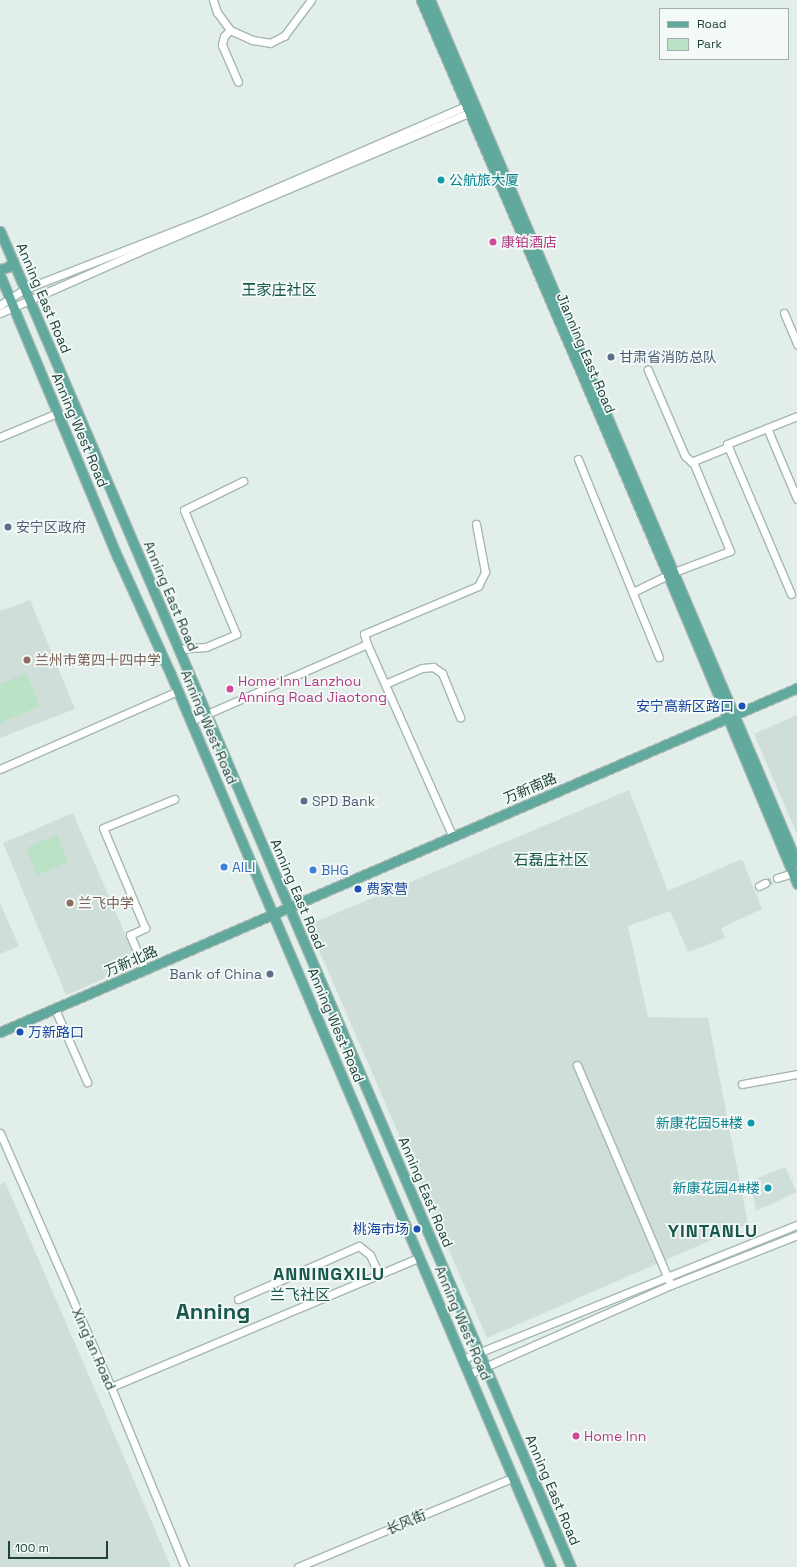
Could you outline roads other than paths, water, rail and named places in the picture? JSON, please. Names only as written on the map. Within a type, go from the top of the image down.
[{"type":"main road","name":"Jianning East Road","points":[[421,0],[472,107],[546,277],[731,716]]},
{"type":"main road","name":"Jianning East Road","points":[[430,0],[472,107]]},
{"type":"main road","name":"Anning East Road","points":[[0,232],[484,1367],[571,1567]]},
{"type":"main road","points":[[0,269],[8,267],[13,261]]},
{"type":"main road","name":"Anning West Road","points":[[0,275],[57,413],[191,721],[552,1567]]},
{"type":"main road","name":"万新南路","points":[[274,916],[797,688]]},
{"type":"main road","points":[[731,716],[797,863]]},
{"type":"main road","points":[[731,716],[797,884]]},
{"type":"main road","name":"万新北路","points":[[0,1032],[274,916]]},
{"type":"main road","points":[[452,1332],[459,1332],[467,1326]]},
{"type":"main road","points":[[483,1405],[488,1398],[499,1400]]},
{"type":"street","points":[[213,0],[217,12],[230,30],[252,40],[270,43],[284,36],[311,0]]},
{"type":"street","points":[[230,30],[224,36],[222,45],[238,82]]},
{"type":"street","points":[[0,305],[10,297],[25,289],[200,221],[472,107]]},
{"type":"street","points":[[0,313],[472,107]]},
{"type":"street","points":[[784,313],[797,344]]},
{"type":"street","points":[[633,592],[671,573],[730,551],[691,462],[685,456],[648,370]]},
{"type":"street","points":[[0,437],[57,413]]},
{"type":"street","points":[[791,594],[727,444],[797,416]]},
{"type":"street","points":[[767,428],[797,499]]},
{"type":"street","points":[[691,462],[728,447]]},
{"type":"street","points":[[578,459],[659,657]]},
{"type":"street","points":[[178,649],[206,647],[236,634],[184,510],[244,481]]},
{"type":"street","points":[[453,837],[367,644],[364,634],[478,586],[485,572],[476,524]]},
{"type":"street","points":[[191,721],[367,644]]},
{"type":"street","points":[[385,684],[422,668],[433,667],[442,673],[460,717]]},
{"type":"street","points":[[0,769],[178,691]]},
{"type":"street","points":[[145,970],[130,935],[145,928],[103,828],[174,799]]},
{"type":"street","points":[[777,878],[792,873]]},
{"type":"street","points":[[55,1009],[87,1082]]},
{"type":"street","points":[[578,1065],[669,1282]]},
{"type":"street","points":[[742,1084],[797,1074]]},
{"type":"street","name":"Xing'an Road","points":[[0,1133],[111,1387],[185,1567]]},
{"type":"street","points":[[469,1374],[797,1225]]},
{"type":"street","points":[[463,1359],[797,1235]]},
{"type":"street","points":[[238,1299],[359,1246],[370,1254],[379,1274]]},
{"type":"street","points":[[111,1387],[420,1257]]},
{"type":"street","name":"长风街","points":[[298,1567],[514,1477]]},
{"type":"tunnel","points":[[765,883],[777,878]]},
{"type":"place","name":"公航旅大厦","points":[[441,180]]},
{"type":"place","name":"康铂酒店","points":[[493,242]]},
{"type":"place","name":"甘肃省消防总队","points":[[611,357]]},
{"type":"place","name":"安宁区政府","points":[[8,527]]},
{"type":"place","name":"兰州市第四十四中学","points":[[27,660]]},
{"type":"place","name":"Home Inn Lanzhou Anning Road Jiaotong","points":[[230,689]]},
{"type":"place","name":"安宁高新区路口","points":[[742,706]]},
{"type":"place","name":"SPD Bank","points":[[304,801]]},
{"type":"place","name":"AILI","points":[[224,867]]},
{"type":"place","name":"BHG","points":[[313,870]]},
{"type":"place","name":"费家营","points":[[358,889]]},
{"type":"place","name":"兰飞中学","points":[[70,903]]},
{"type":"place","name":"Bank of China","points":[[270,974]]},
{"type":"place","name":"万新路口","points":[[20,1032]]},
{"type":"place","name":"新康花园5#楼","points":[[751,1123]]},
{"type":"place","name":"新康花园4#楼","points":[[768,1188]]},
{"type":"place","name":"桃海市场","points":[[417,1229]]},
{"type":"place","name":"Home Inn","points":[[576,1436]]},
{"type":"district","name":"王家庄社区","points":[[279,290]]},
{"type":"district","name":"石磊庄社区","points":[[551,860]]},
{"type":"district","name":"YINTANLU","points":[[713,1231]]},
{"type":"district","name":"ANNINGXILU","points":[[329,1274]]},
{"type":"district","name":"兰飞社区","points":[[300,1295]]},
{"type":"district","name":"Anning","points":[[213,1312]]}]
